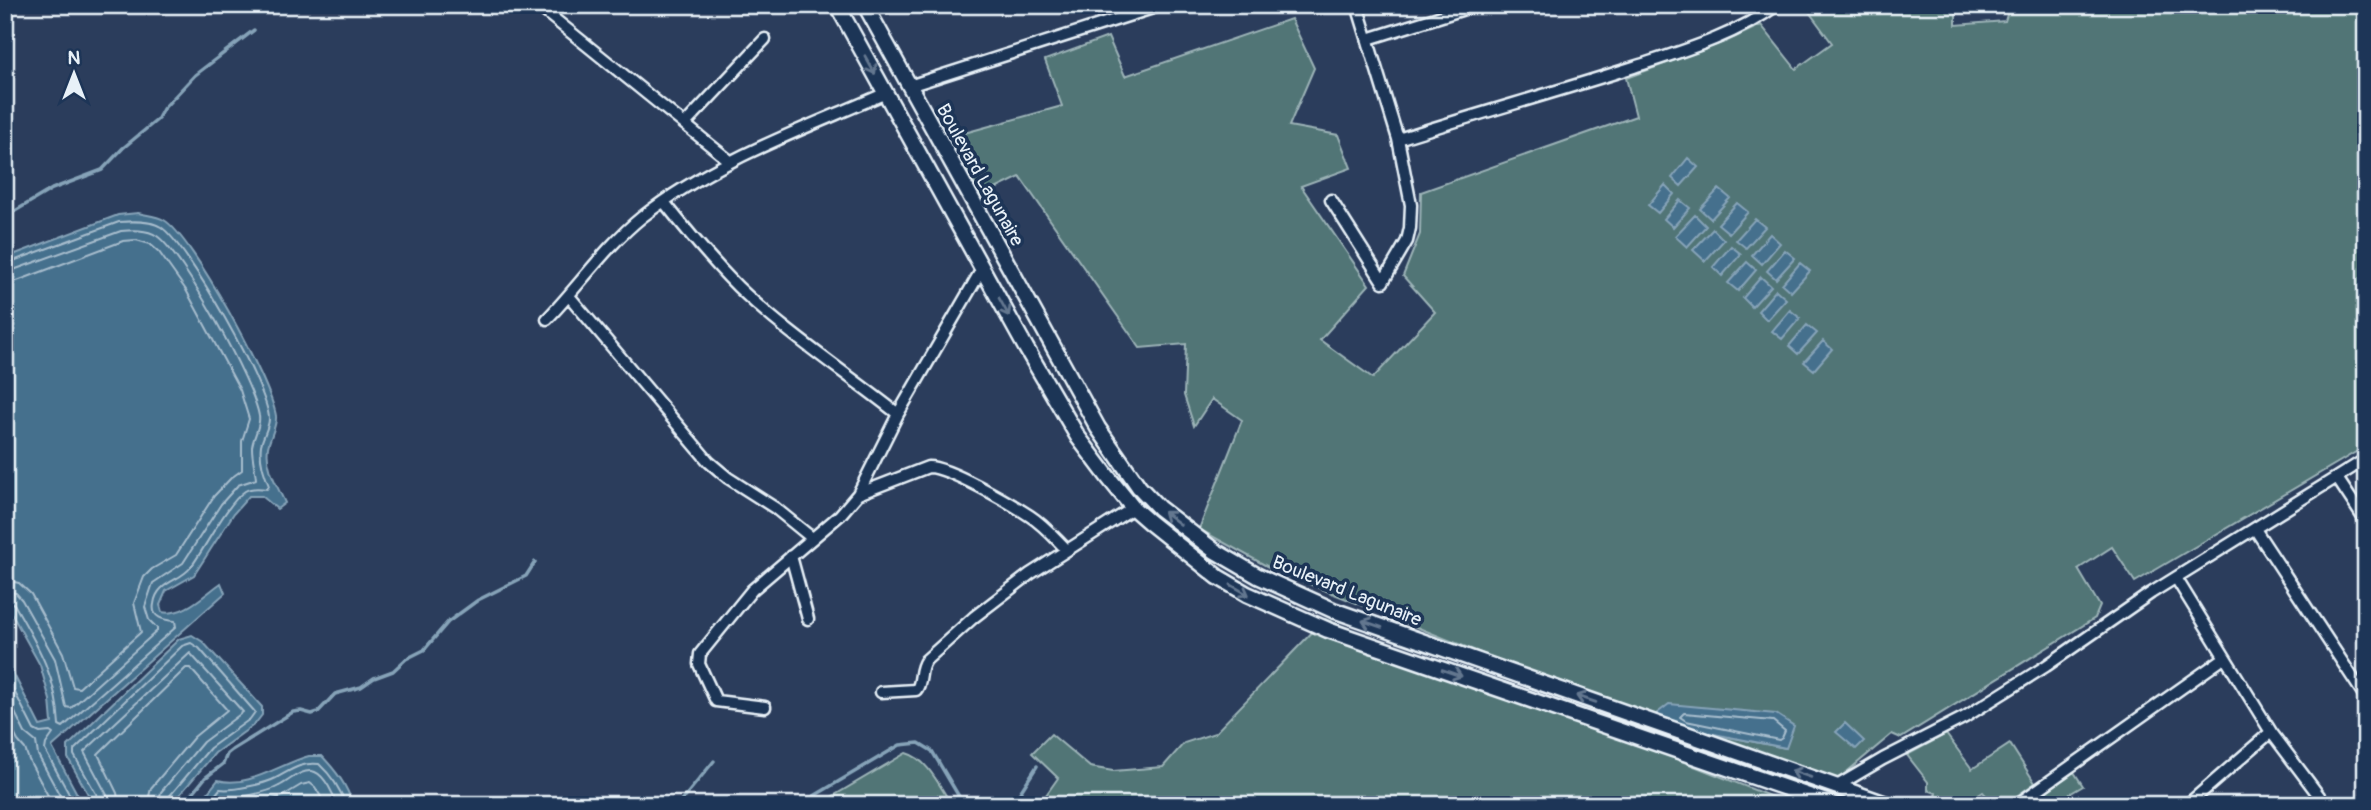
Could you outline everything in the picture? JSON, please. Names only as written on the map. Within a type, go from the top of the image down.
[{"type":"main road","name":"Boulevard Lagunaire","points":[[837,5],[1078,437],[1133,508],[1179,547],[1218,577],[1247,594],[1328,630],[1835,805]]},
{"type":"main road","name":"Boulevard Lagunaire","points":[[865,5],[1098,428],[1139,487],[1158,508],[1215,551],[1258,576],[1333,610],[1889,805]]},
{"type":"street","points":[[537,5],[730,161]]},
{"type":"street","points":[[909,86],[1162,5]]},
{"type":"street","points":[[1331,200],[1384,282],[1407,240],[1411,205],[1398,139],[1357,5]]},
{"type":"street","points":[[1368,39],[1477,5]]},
{"type":"street","points":[[1398,139],[1534,100],[1696,47],[1747,23],[1777,5]]},
{"type":"street","points":[[685,124],[765,39]]},
{"type":"street","points":[[547,319],[617,240],[664,202],[730,161],[886,93]]},
{"type":"street","points":[[664,202],[705,253],[739,288],[772,317],[898,414]]},
{"type":"street","points":[[765,707],[716,701],[699,658],[716,631],[752,590],[840,515],[858,494],[898,414],[982,269]]},
{"type":"street","points":[[569,296],[709,462],[728,478],[775,508],[811,538]]},
{"type":"street","points":[[1837,786],[1965,717],[2176,578],[2366,459]]},
{"type":"street","points":[[858,494],[928,467],[935,467],[975,485],[1032,517],[1066,549]]},
{"type":"street","points":[[2337,478],[2366,522]]},
{"type":"street","points":[[881,692],[916,690],[919,687],[921,666],[974,617],[1066,549],[1133,508]]},
{"type":"street","points":[[2255,529],[2366,698]]},
{"type":"street","points":[[791,556],[808,619]]},
{"type":"street","points":[[2176,578],[2271,732],[2320,803]]},
{"type":"street","points":[[2016,805],[2224,658]]},
{"type":"street","points":[[2187,805],[2271,732]]},
{"type":"green space","points":[[1804,5],[1956,5],[1956,25],[2005,21],[2010,5],[2366,5],[2366,446],[2135,582],[2112,547],[2078,569],[2100,606],[2095,618],[1901,738],[1892,734],[1824,791],[1272,569],[1199,529],[1242,420],[1212,399],[1194,426],[1184,395],[1186,344],[1140,348],[1020,177],[981,196],[950,137],[1062,106],[1045,60],[1108,37],[1125,76],[1291,19],[1314,68],[1289,126],[1338,135],[1351,168],[1301,186],[1369,285],[1320,340],[1373,378],[1435,312],[1403,276],[1420,234],[1421,192],[1636,116],[1626,78],[1727,41],[1761,25],[1796,69],[1832,43]],"holes":[[[1657,713],[1786,748],[1683,728]]]},
{"type":"green space","points":[[1325,619],[1792,805],[1039,805],[1058,778],[1032,753],[1051,734],[1090,767],[1113,771],[1163,767],[1184,743],[1215,733]]},
{"type":"green space","points":[[1946,734],[1972,769],[2010,744],[2035,783],[2004,805],[1995,805],[1983,792],[1971,800],[1955,805],[1934,799],[1936,793],[1928,790],[1928,782],[1907,755]]},
{"type":"green space","points":[[906,753],[927,767],[952,805],[818,805]]},
{"type":"green space","points":[[2074,772],[2083,786],[2061,799],[2062,805],[2027,805]]},
{"type":"water","points":[[1688,158],[1698,167],[1681,186],[1672,178]]},
{"type":"water","points":[[1665,185],[1674,194],[1658,213],[1648,205]]},
{"type":"water","points":[[1719,189],[1730,198],[1711,219],[1700,209]]},
{"type":"water","points":[[1680,200],[1690,208],[1673,227],[1664,219]]},
{"type":"water","points":[[1737,203],[1748,212],[1729,233],[1718,224]]},
{"type":"water","points":[[138,213],[164,220],[177,232],[210,280],[246,343],[271,398],[276,416],[268,447],[268,462],[285,503],[277,509],[262,496],[249,496],[234,513],[194,575],[166,591],[160,605],[162,612],[178,611],[193,604],[221,583],[225,593],[52,747],[83,805],[5,805],[5,657],[40,726],[52,723],[50,700],[40,665],[5,602],[5,258],[118,215]]},
{"type":"water","points":[[1695,215],[1706,226],[1687,247],[1675,236]]},
{"type":"water","points":[[1755,219],[1765,227],[1746,248],[1736,240]]},
{"type":"water","points":[[1713,229],[1724,240],[1705,261],[1693,250]]},
{"type":"water","points":[[1770,234],[1780,243],[1762,264],[1752,255]]},
{"type":"water","points":[[1731,246],[1741,254],[1722,276],[1713,267]]},
{"type":"water","points":[[1785,250],[1795,258],[1776,279],[1767,271]]},
{"type":"water","points":[[1747,262],[1756,270],[1738,291],[1728,283]]},
{"type":"water","points":[[1800,263],[1810,271],[1791,292],[1782,284]]},
{"type":"water","points":[[1761,277],[1771,286],[1752,307],[1743,298]]},
{"type":"water","points":[[1776,290],[1786,299],[1767,320],[1758,311]]},
{"type":"water","points":[[1790,310],[1800,318],[1782,339],[1772,331]]},
{"type":"water","points":[[1807,325],[1817,333],[1798,354],[1789,346]]},
{"type":"water","points":[[1823,341],[1832,349],[1814,370],[1804,362]]},
{"type":"water","points":[[192,635],[203,642],[262,707],[262,715],[255,724],[215,753],[171,805],[94,805],[68,758],[68,746],[179,639]]},
{"type":"water","points":[[1669,704],[1776,714],[1794,726],[1786,748],[1683,728],[1656,714]]},
{"type":"water","points":[[1845,723],[1864,741],[1856,749],[1836,732]]},
{"type":"water","points":[[309,756],[322,756],[344,785],[353,805],[198,805],[218,780],[241,781]]},
{"type":"waterway","points":[[5,217],[52,189],[102,170],[123,148],[157,120],[163,109],[195,75],[254,30]]},
{"type":"waterway","points":[[183,805],[205,778],[223,764],[232,750],[293,712],[318,712],[335,694],[361,687],[374,678],[393,671],[406,659],[424,650],[448,622],[478,600],[526,576],[535,562]]},
{"type":"waterway","points":[[799,805],[900,745],[919,743],[932,751],[964,805]]},
{"type":"waterway","points":[[678,805],[714,761]]},
{"type":"waterway","points":[[1012,805],[1037,766]]}]
